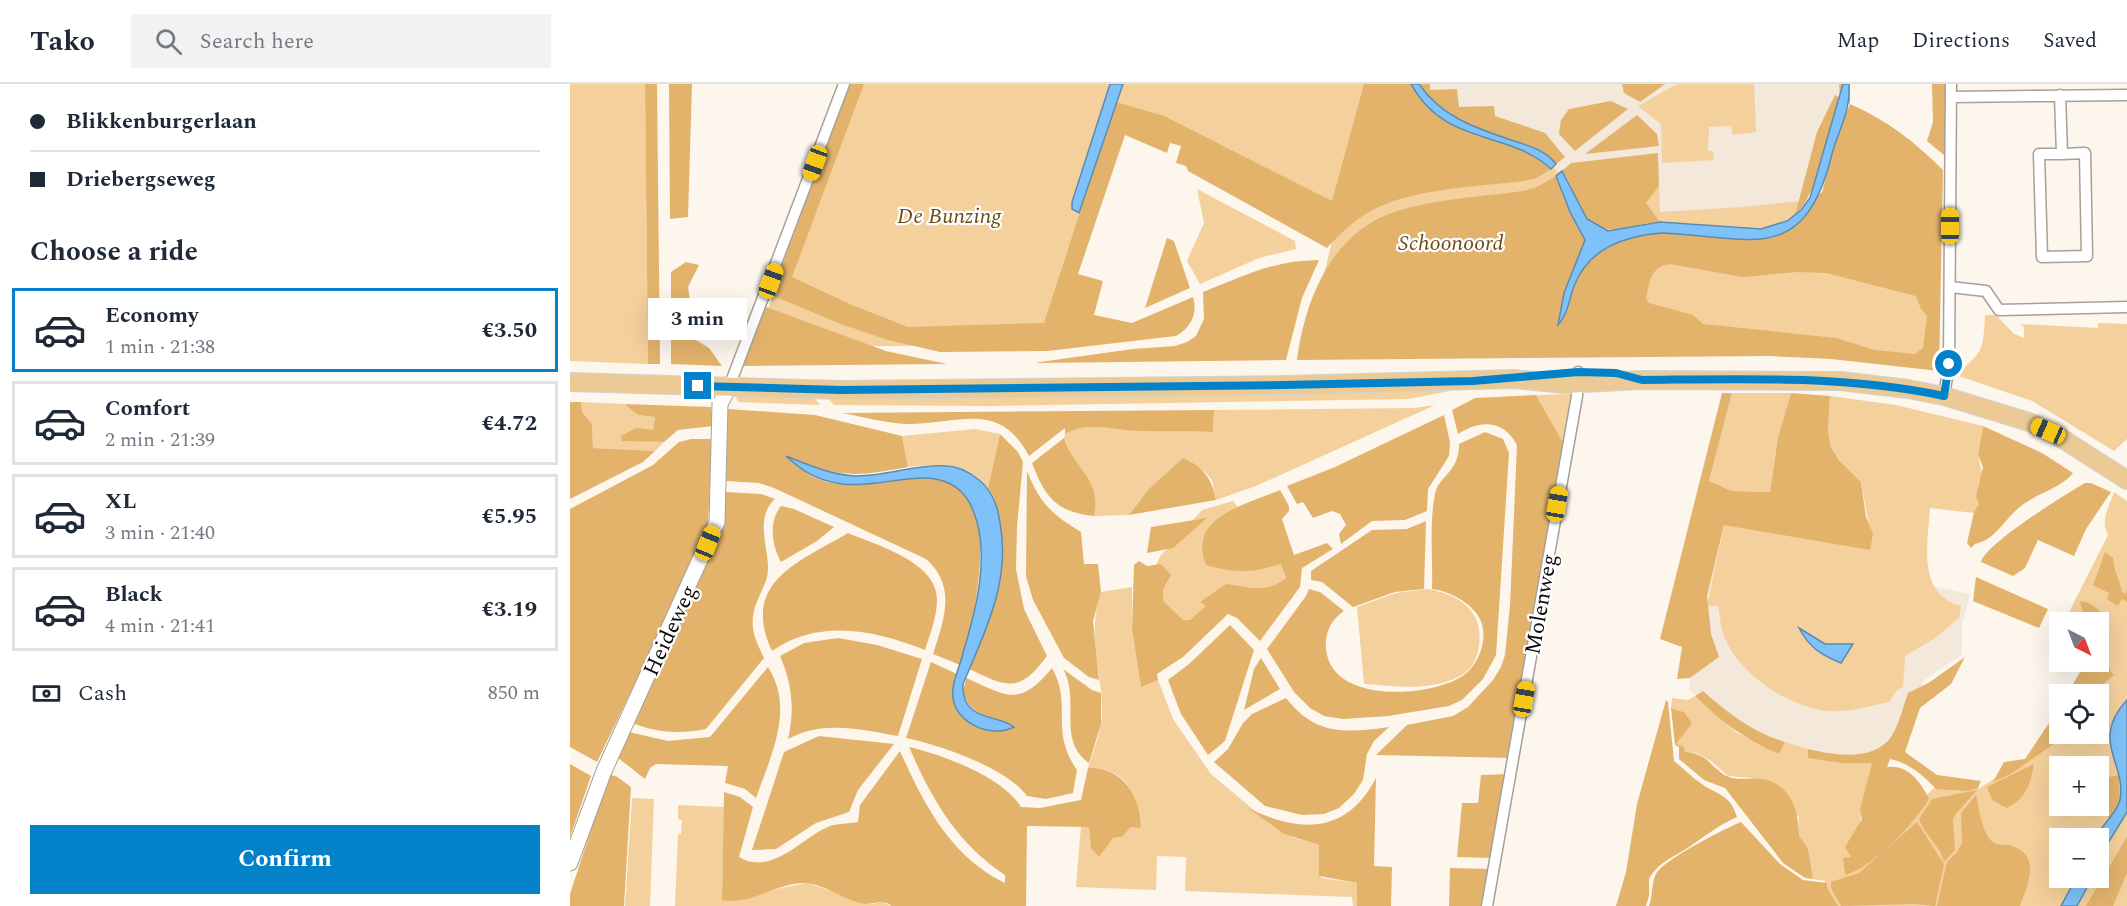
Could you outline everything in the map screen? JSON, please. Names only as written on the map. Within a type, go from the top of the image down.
[{"type":"main road","points":[[570,382],[877,389],[1296,385],[1514,379],[1539,374],[1578,378],[1616,373],[1642,380],[1840,381],[1944,396],[2038,426],[2127,480]]},
{"type":"street","points":[[729,387],[844,84]]},
{"type":"street","points":[[1944,396],[1949,364],[1951,84]]},
{"type":"street","points":[[2060,95],[2062,154]]},
{"type":"street","points":[[1951,97],[2127,95]]},
{"type":"street","points":[[2085,153],[2087,256],[2042,257],[2039,154],[2062,154],[2085,153]]},
{"type":"street","points":[[1950,287],[1986,291],[1999,310],[2127,307]]},
{"type":"street","name":"Molenweg","points":[[1487,906],[1578,378]]},
{"type":"street","name":"Heideweg","points":[[570,864],[604,771],[717,522],[720,404],[729,387]]},
{"type":"shaded area","points":[[1416,84],[1845,84],[1817,192],[1793,223],[1605,242]]},
{"type":"shaded area","points":[[1708,539],[1970,594],[1962,625],[1962,655],[1925,679],[1890,745],[1866,756],[1818,756],[1742,731],[1689,690]]},
{"type":"green space","points":[[570,84],[645,84],[648,364],[570,361]]},
{"type":"green space","points":[[645,84],[657,84],[660,364],[648,364]]},
{"type":"green space","points":[[669,84],[692,84],[688,217],[670,219]]},
{"type":"green space","points":[[850,84],[864,84],[792,277],[852,305],[908,327],[1044,323],[1116,102],[1164,116],[1332,201],[1364,84],[1411,84],[1425,104],[1441,118],[1459,128],[1534,156],[1551,169],[1537,178],[1524,181],[1440,190],[1397,200],[1361,217],[1327,248],[1188,171],[1186,166],[1176,163],[1181,146],[1170,143],[1167,153],[1125,135],[1078,274],[1103,281],[1094,315],[1132,323],[1193,297],[1194,314],[1186,329],[1176,336],[1047,351],[940,352],[888,340],[841,324],[771,295]]},
{"type":"green space","name":"De Bunzing","points":[[854,84],[1416,84],[1540,154],[1564,178],[1586,225],[1757,235],[1936,166],[1934,367],[1321,286],[1339,214],[1121,110],[1043,346],[869,346],[767,311]]},
{"type":"green space","points":[[1419,84],[1430,84],[1430,90],[1457,89],[1459,107],[1494,106],[1495,116],[1545,133],[1565,157],[1556,164],[1534,148],[1459,119],[1438,104]]},
{"type":"green space","points":[[1622,84],[1665,84],[1640,102],[1624,93]]},
{"type":"green space","points":[[1677,84],[1754,84],[1756,132],[1733,135],[1731,126],[1709,127],[1708,151],[1713,151],[1714,160],[1662,163],[1661,124],[1638,106]]},
{"type":"green space","points":[[1839,84],[1850,84],[1850,104],[1840,99],[1822,162],[1810,194],[1795,215],[1817,132],[1835,95],[1840,98]]},
{"type":"green space","points":[[1932,84],[1946,84],[1945,156],[1927,141],[1933,122]]},
{"type":"green space","points":[[1611,101],[1628,109],[1575,151],[1559,134],[1561,120],[1569,109]]},
{"type":"green space","name":"Schoonoord","points":[[1850,104],[1900,132],[1943,170],[1939,371],[1831,359],[1770,356],[1297,360],[1305,320],[1320,281],[1330,263],[1357,233],[1389,214],[1446,200],[1523,191],[1537,187],[1556,176],[1565,202],[1585,240],[1564,293],[1559,324],[1564,318],[1584,266],[1602,250],[1613,244],[1662,233],[1772,238],[1822,192],[1836,138]],"holes":[[[1670,264],[1743,277],[1797,272],[1826,273],[1916,296],[1921,309],[1927,316],[1923,348],[1915,354],[1874,350],[1836,338],[1703,324],[1693,315],[1649,303],[1646,299],[1652,276],[1658,268]]]},
{"type":"green space","points":[[1637,115],[1657,134],[1659,146],[1585,154]]},
{"type":"green space","points":[[1658,153],[1659,186],[1646,203],[1660,222],[1616,229],[1596,226],[1580,209],[1562,171],[1571,163]]},
{"type":"green space","points":[[1659,186],[1660,212],[1799,201],[1795,215],[1774,227],[1761,229],[1660,222],[1646,203]]},
{"type":"green space","points":[[1197,189],[1295,241],[1296,249],[1259,258],[1200,284],[1187,261],[1204,223]]},
{"type":"green space","points":[[1167,238],[1174,241],[1190,288],[1145,308]]},
{"type":"green space","points":[[1319,260],[1302,298],[1286,360],[1033,363],[1133,349],[1175,346],[1187,342],[1196,336],[1204,319],[1203,292],[1273,266]]},
{"type":"green space","points":[[686,262],[699,265],[688,287],[691,308],[686,334],[709,348],[722,366],[671,364],[671,272]]},
{"type":"green space","points":[[766,307],[886,351],[947,364],[743,366]]},
{"type":"green space","points":[[1985,315],[1996,315],[2014,334],[2024,338],[2024,327],[2020,324],[2098,328],[2098,323],[2127,324],[2127,439],[2114,451],[2032,401],[1956,375],[1972,361],[1980,350]]},
{"type":"green space","points":[[1455,390],[1408,399],[993,406],[834,405],[825,395]]},
{"type":"green space","points":[[1722,393],[1732,393],[1709,481],[1732,491],[1770,492],[1778,437],[1791,393],[1830,396],[1828,431],[1831,447],[1838,459],[1861,482],[1866,517],[1873,534],[1870,550],[1724,525],[1707,596],[1711,634],[1719,657],[1690,678],[1677,679],[1682,647],[1660,639]]},
{"type":"green space","points":[[1732,393],[1791,393],[1778,437],[1770,492],[1732,491],[1709,481]]},
{"type":"green space","points":[[1572,394],[1565,446],[1536,395]]},
{"type":"green space","points":[[735,395],[812,395],[820,405],[738,402]]},
{"type":"green space","points":[[1536,395],[1565,446],[1512,758],[1376,755],[1407,725],[1453,716],[1468,707],[1493,680],[1501,667],[1505,655],[1510,605],[1517,445],[1505,430],[1491,424],[1475,426],[1458,434],[1452,410],[1475,398]]},
{"type":"green space","points":[[1830,396],[1896,405],[1983,426],[1978,455],[1982,474],[1978,486],[1979,504],[1974,513],[1930,508],[1927,551],[1931,579],[1937,591],[1947,600],[1961,606],[1959,618],[1935,638],[1905,656],[1903,687],[1897,690],[1889,702],[1838,711],[1806,706],[1776,693],[1762,683],[1738,660],[1729,647],[1722,630],[1718,606],[1707,606],[1724,525],[1870,530],[1861,482],[1838,459],[1831,447],[1828,431]]},
{"type":"green space","points":[[570,402],[581,402],[582,412],[592,424],[593,448],[655,451],[643,462],[570,499]]},
{"type":"green space","points":[[581,402],[624,404],[638,415],[655,417],[653,430],[622,436],[622,440],[664,442],[655,451],[593,448],[592,424],[582,412]]},
{"type":"green space","points":[[624,404],[711,407],[713,426],[678,430],[664,442],[622,441],[621,436],[636,428],[653,430],[655,417],[638,415]]},
{"type":"green space","points":[[1435,405],[1256,486],[1216,500],[1212,480],[1204,471],[1148,490],[1129,515],[1094,516],[1093,495],[1064,438],[1065,434],[1074,430],[1092,427],[1137,431],[1213,432],[1214,410],[1415,408]]},
{"type":"green space","points":[[728,409],[815,415],[902,436],[908,467],[874,473],[847,474],[821,469],[789,457],[807,473],[823,481],[854,485],[933,478],[945,480],[963,491],[974,510],[980,535],[980,564],[972,621],[960,665],[933,654],[944,616],[945,592],[936,569],[926,559],[774,488],[759,483],[726,481]]},
{"type":"green space","points":[[1214,410],[1213,432],[1138,431],[1092,427],[1065,434],[1065,428],[1029,456],[1018,439],[992,421],[963,419],[902,424],[842,413]]},
{"type":"green space","points":[[1444,415],[1450,442],[1449,456],[1428,489],[1427,511],[1405,520],[1372,521],[1341,544],[1339,534],[1346,525],[1340,514],[1332,511],[1313,518],[1303,502],[1297,504],[1287,486],[1335,467]]},
{"type":"green space","points":[[1983,426],[2042,453],[2073,473],[2062,483],[2021,506],[1995,533],[1971,548],[1967,543],[1974,512],[1979,504],[1976,496],[1983,467],[1978,455]]},
{"type":"green space","points":[[975,429],[1000,434],[988,488],[970,474],[951,467],[930,465],[908,467],[902,436]]},
{"type":"green space","points":[[1485,432],[1503,439],[1509,453],[1496,655],[1483,679],[1462,700],[1449,706],[1388,716],[1343,719],[1324,716],[1310,708],[1294,692],[1267,649],[1309,589],[1320,592],[1344,611],[1334,620],[1328,630],[1326,648],[1335,671],[1348,682],[1386,692],[1428,689],[1461,677],[1474,665],[1482,648],[1481,621],[1472,608],[1462,600],[1432,589],[1432,517],[1437,488],[1456,461],[1459,444]]},
{"type":"green space","points":[[1000,434],[1018,452],[1023,462],[1016,569],[1024,609],[1047,656],[1028,677],[1012,684],[993,680],[969,669],[990,616],[1000,580],[1002,543],[995,500],[988,488]]},
{"type":"green space","points":[[1064,438],[1068,449],[1091,483],[1095,503],[1094,516],[1070,511],[1054,501],[1047,494],[1032,463]]},
{"type":"green space","points":[[691,439],[712,439],[708,523],[702,544],[597,762],[570,747],[570,509],[653,465],[679,442]]},
{"type":"green space","points":[[1183,458],[1206,474],[1216,500],[1129,515],[1148,490]]},
{"type":"green space","points":[[1027,471],[1037,492],[1048,507],[1081,532],[1084,564],[1098,564],[1101,592],[1093,621],[1099,680],[1089,677],[1064,658],[1033,600],[1026,576]]},
{"type":"green space","points":[[2085,483],[2091,483],[2111,492],[2086,529],[2074,556],[2038,540],[2025,568],[2013,576],[1981,562],[1996,544],[2011,532]]},
{"type":"green space","points":[[1280,490],[1289,506],[1289,511],[1282,519],[1294,555],[1327,543],[1333,549],[1302,568],[1300,587],[1260,641],[1237,618],[1228,614],[1183,657],[1157,674],[1158,680],[1141,687],[1132,629],[1134,565],[1139,561],[1147,566],[1161,564],[1171,575],[1163,589],[1163,601],[1183,620],[1190,620],[1206,606],[1200,602],[1226,584],[1265,588],[1279,583],[1286,578],[1281,564],[1253,570],[1234,571],[1216,568],[1206,565],[1202,548],[1205,535],[1212,524],[1223,515]]},
{"type":"green space","points":[[725,492],[761,494],[775,499],[765,515],[764,533],[768,570],[756,603],[753,619],[755,636],[764,658],[706,729],[669,732],[633,723],[721,532]]},
{"type":"green space","points":[[2114,492],[2127,501],[2127,906],[1799,906],[1826,881],[1813,879],[1808,848],[1798,836],[1799,817],[1752,778],[1728,776],[1711,761],[1697,753],[1685,752],[1676,744],[1684,712],[1671,708],[1672,698],[1688,700],[1695,696],[1736,732],[1779,754],[1785,742],[1808,749],[1808,758],[1872,763],[1860,822],[1914,807],[1935,787],[1980,788],[2025,759],[2049,730],[2049,744],[2109,744],[2109,684],[2079,684],[2089,672],[2109,672],[2109,612],[2069,612],[2108,535],[2105,519]]},
{"type":"green space","points":[[1233,501],[1257,532],[1269,568],[1281,563],[1286,578],[1274,587],[1260,590],[1186,626],[1140,595],[1161,555],[1202,510]]},
{"type":"green space","points":[[781,506],[794,509],[834,527],[817,541],[781,562],[775,549],[773,527],[774,519]]},
{"type":"green space","points":[[1207,518],[1173,548],[1147,553],[1151,527]]},
{"type":"green space","points":[[1426,521],[1424,589],[1395,592],[1353,607],[1322,582],[1311,580],[1311,571],[1372,530],[1407,529]]},
{"type":"green space","points":[[848,533],[889,549],[917,565],[935,587],[937,606],[935,619],[925,650],[867,633],[828,631],[809,634],[772,651],[764,627],[763,608],[769,591],[794,565]]},
{"type":"green space","points":[[2105,552],[2113,558],[2122,592],[2125,594],[2127,590],[2127,602],[2122,599],[2118,606],[2107,599],[2109,593],[2093,585]]},
{"type":"green space","points":[[1976,577],[2048,609],[2039,628],[1973,601]]},
{"type":"green space","points":[[1132,587],[1132,629],[1141,686],[1158,680],[1173,719],[1211,774],[1275,828],[1294,838],[1319,845],[1321,878],[1357,883],[1357,906],[1353,906],[1352,897],[1185,891],[1186,857],[1157,856],[1156,890],[1076,887],[1081,826],[1089,827],[1091,837],[1108,844],[1113,838],[1122,837],[1131,827],[1141,827],[1133,794],[1128,785],[1112,772],[1088,768],[1098,738],[1102,716],[1095,637],[1097,608],[1101,592]]},
{"type":"green space","points":[[1428,589],[1460,600],[1473,614],[1480,634],[1478,651],[1473,664],[1460,676],[1437,684],[1401,687],[1364,684],[1357,607],[1396,593]]},
{"type":"green space","points":[[2080,601],[2094,606],[2100,612],[2083,612]]},
{"type":"green space","points":[[1230,625],[1254,650],[1225,741],[1208,755],[1181,714],[1168,680],[1189,664]]},
{"type":"green space","points":[[838,638],[877,645],[922,659],[898,736],[856,729],[828,728],[801,733],[788,739],[792,707],[787,677],[780,656],[804,643]]},
{"type":"green space","points":[[1965,657],[1951,684],[1920,708],[1905,752],[1937,775],[1981,781],[1978,788],[1968,791],[1936,789],[1915,770],[1890,759],[1887,767],[1901,768],[1913,775],[1929,799],[1914,820],[1880,854],[1845,875],[1843,858],[1851,857],[1845,847],[1862,819],[1860,810],[1872,763],[1842,763],[1808,758],[1808,749],[1853,755],[1874,750],[1883,745],[1891,737],[1896,727],[1908,693],[1930,682]]},
{"type":"green space","points":[[1261,658],[1280,689],[1244,710],[1254,669]]},
{"type":"green space","points":[[931,662],[957,674],[954,682],[962,718],[1012,724],[982,715],[971,706],[963,692],[966,678],[992,690],[1012,695],[1030,689],[1041,681],[1052,668],[1061,694],[1064,742],[1077,770],[1073,793],[1046,799],[1027,796],[1004,776],[989,767],[954,752],[906,738]]},
{"type":"green space","points":[[2109,666],[2114,675],[2103,684],[2073,684],[2080,672],[2109,672]]},
{"type":"green space","points":[[768,667],[776,683],[780,699],[780,716],[774,749],[756,798],[745,789],[725,783],[728,766],[656,764],[650,768],[645,779],[617,757],[629,732],[668,741],[710,737]]},
{"type":"green space","points":[[1063,669],[1092,690],[1101,693],[1101,724],[1089,763],[1079,754],[1074,743],[1071,731],[1070,694]]},
{"type":"green space","points":[[1703,691],[1741,721],[1785,742],[1779,754],[1745,736],[1714,714],[1695,696]]},
{"type":"green space","points":[[1286,698],[1309,719],[1332,729],[1359,730],[1389,727],[1374,741],[1367,754],[1363,780],[1354,794],[1339,808],[1324,814],[1302,815],[1265,806],[1214,762],[1228,749],[1243,723],[1252,714]]},
{"type":"green space","points":[[1666,700],[1674,761],[1699,782],[1726,798],[1737,817],[1657,868],[1649,879],[1649,896],[1646,906],[1616,906],[1626,872],[1637,804]]},
{"type":"green space","points":[[1671,708],[1684,712],[1692,723],[1676,744],[1684,747],[1685,752],[1700,756],[1729,777],[1762,779],[1780,786],[1786,793],[1795,808],[1799,836],[1808,848],[1813,879],[1805,878],[1783,863],[1725,788],[1704,780],[1679,759],[1679,747],[1675,745]]},
{"type":"green space","points":[[2049,723],[2049,744],[2054,744],[2011,774],[1993,782],[2004,762],[2025,759]]},
{"type":"green space","points":[[819,736],[894,744],[858,790],[849,812],[816,823],[776,849],[752,850],[784,752]]},
{"type":"green space","points":[[909,747],[955,762],[987,777],[1001,786],[1021,807],[1040,808],[1081,800],[1088,768],[1111,772],[1128,786],[1133,795],[1140,816],[1141,828],[1131,827],[1122,837],[1113,838],[1099,857],[1091,848],[1089,827],[1027,826],[1026,906],[892,906],[880,902],[864,904],[818,885],[803,883],[792,884],[752,898],[722,900],[724,792],[740,797],[753,807],[739,857],[752,862],[764,862],[787,853],[830,826],[858,822],[860,805],[900,751],[919,791],[941,828],[969,859],[1005,883],[1005,875],[973,849],[948,819],[927,785]]},
{"type":"green space","points":[[570,764],[591,776],[570,837]]},
{"type":"green space","points":[[2034,764],[2029,784],[2014,804],[2007,808],[1992,800],[1987,787]]},
{"type":"green space","points":[[1509,774],[1494,858],[1457,857],[1462,803],[1478,803],[1481,775]]},
{"type":"green space","points":[[609,775],[616,776],[631,787],[624,906],[570,906],[570,894]]},
{"type":"green space","points":[[2119,775],[2120,800],[2109,818],[2107,816],[2109,816],[2109,777]]},
{"type":"green space","points":[[1376,778],[1374,866],[1392,867],[1391,906],[1357,906],[1357,883],[1319,876],[1319,845],[1284,834],[1248,808],[1286,822],[1303,825],[1320,824],[1336,819],[1351,810],[1364,797]]},
{"type":"green space","points":[[1977,790],[1955,815],[1953,820],[1955,850],[1944,862],[1919,819],[1932,799]]},
{"type":"green space","points":[[1976,795],[1982,821],[1990,839],[1996,844],[2012,846],[2021,851],[2030,864],[2026,890],[2020,906],[1937,906],[1947,862],[1962,843],[1961,813]]},
{"type":"green space","points":[[632,798],[654,799],[650,906],[625,906]]},
{"type":"green space","points":[[678,805],[724,807],[722,900],[807,883],[872,904],[881,902],[892,906],[675,906],[678,834],[681,834],[682,820],[678,819]]},
{"type":"green space","points":[[1741,822],[1780,864],[1803,880],[1827,883],[1827,888],[1838,906],[1649,906],[1654,878],[1661,868],[1695,845]]},
{"type":"green space","points":[[1917,822],[1944,864],[1935,906],[1914,904],[1841,906],[1831,888],[1831,882],[1859,873]]},
{"type":"green space","points":[[2127,837],[2127,873],[2113,906],[2086,906],[2097,888],[2109,888],[2109,867]]},
{"type":"green space","points":[[1450,868],[1492,869],[1486,906],[1449,906]]},
{"type":"water","points":[[1110,84],[1123,84],[1079,213],[1072,209],[1072,202]]},
{"type":"water","points":[[1411,84],[1419,84],[1437,104],[1459,119],[1482,130],[1534,148],[1556,164],[1551,169],[1534,156],[1459,128],[1441,118],[1425,104]]},
{"type":"water","points":[[1843,84],[1849,84],[1848,103],[1820,190],[1806,215],[1790,230],[1770,237],[1748,240],[1662,233],[1621,241],[1598,253],[1589,262],[1574,286],[1566,312],[1558,325],[1564,293],[1585,240],[1570,212],[1556,176],[1562,171],[1587,219],[1608,231],[1660,222],[1761,229],[1787,221],[1801,210],[1810,198]]},
{"type":"water","points":[[786,456],[829,472],[856,476],[924,467],[951,466],[968,472],[988,489],[999,517],[1002,565],[994,606],[963,684],[964,697],[975,711],[1014,727],[995,731],[976,726],[961,715],[953,698],[954,681],[977,600],[981,563],[978,527],[973,510],[963,493],[949,483],[933,479],[916,478],[860,485],[834,483],[812,475]]},
{"type":"water","points":[[1799,628],[1825,644],[1853,644],[1841,663],[1816,650]]},
{"type":"water","points":[[2127,700],[2127,812],[2109,842],[2109,828],[2102,828],[2118,805],[2121,787],[2110,740],[2111,728],[2116,715]]},
{"type":"water","points":[[2071,888],[2087,888],[2077,906],[2061,906]]},
{"type":"route","points":[[698,386],[810,387],[841,390],[1284,385],[1473,381],[1578,372],[1616,373],[1642,380],[1840,381],[1944,396],[1949,364]]}]
